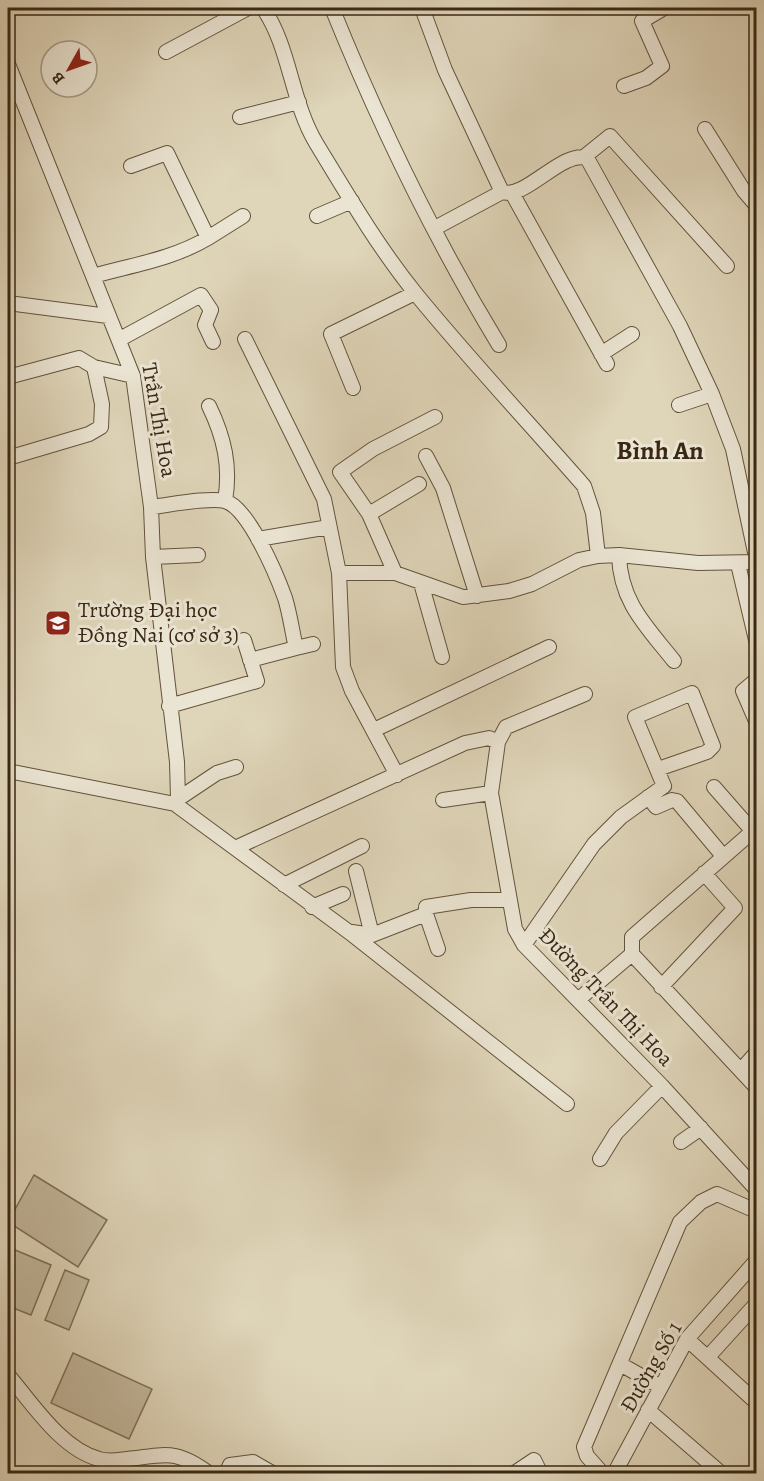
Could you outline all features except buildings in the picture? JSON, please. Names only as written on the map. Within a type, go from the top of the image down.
[{"type":"street","points":[[166,52],[248,8]]},
{"type":"street","points":[[263,8],[281,47],[311,135],[352,201],[415,293],[461,349],[584,486],[593,513],[598,556]]},
{"type":"street","points":[[332,8],[382,127],[466,291],[499,345]]},
{"type":"street","points":[[422,8],[444,70],[507,192],[604,359],[632,334]]},
{"type":"street","points":[[624,86],[646,78],[662,66],[642,21],[646,16],[664,8]]},
{"type":"street","name":"Trần Thị Hoa","points":[[8,64],[134,376],[151,507],[153,557],[177,762],[177,802]]},
{"type":"street","points":[[240,117],[298,102]]},
{"type":"street","points":[[705,129],[744,191],[756,205]]},
{"type":"street","points":[[435,228],[560,165],[584,157],[610,136],[727,266]]},
{"type":"street","points":[[131,166],[167,153],[208,238]]},
{"type":"street","points":[[584,157],[589,161],[680,326],[712,394],[733,449],[744,492],[756,557]]},
{"type":"street","points":[[317,216],[352,201]]},
{"type":"street","points":[[93,276],[154,258],[174,255],[208,238],[243,216]]},
{"type":"street","points":[[353,388],[331,334],[415,293]]},
{"type":"street","points":[[120,339],[201,295],[211,310],[205,325],[213,342]]},
{"type":"street","points":[[8,303],[108,316]]},
{"type":"street","points":[[244,339],[324,499],[339,573],[343,667],[352,691],[397,775]]},
{"type":"street","points":[[8,377],[78,358],[94,367],[134,376]]},
{"type":"street","points":[[8,458],[89,434],[101,427],[102,404],[94,367]]},
{"type":"street","points":[[679,405],[712,394]]},
{"type":"street","points":[[209,406],[225,445],[228,461],[225,501]]},
{"type":"street","points":[[395,573],[369,514],[341,476],[341,470],[373,448],[435,417]]},
{"type":"street","points":[[426,456],[442,488],[477,597]]},
{"type":"street","points":[[369,514],[419,484]]},
{"type":"street","points":[[151,507],[225,501],[237,510],[258,539],[285,599],[296,648]]},
{"type":"street","points":[[258,539],[329,527]]},
{"type":"street","points":[[153,557],[198,555]]},
{"type":"street","points":[[619,555],[622,587],[630,605],[674,661]]},
{"type":"street","points":[[339,573],[395,573],[450,594],[477,597],[525,586],[579,560],[598,556],[619,555],[738,564],[756,562]]},
{"type":"street","points":[[738,564],[756,640]]},
{"type":"street","points":[[421,583],[442,657]]},
{"type":"street","points":[[169,706],[257,681],[244,640]]},
{"type":"street","points":[[250,660],[313,644]]},
{"type":"street","points":[[374,730],[549,647]]},
{"type":"street","points":[[756,680],[743,691],[756,721]]},
{"type":"street","points":[[524,945],[594,843],[621,817],[663,786],[635,717],[692,693],[713,746],[707,752],[658,769]]},
{"type":"street","points":[[235,848],[465,743],[489,738],[498,742],[506,727],[585,694]]},
{"type":"street","name":"Đường Trần Thị Hoa","points":[[498,742],[491,793],[515,929],[524,945],[662,1086],[756,1189]]},
{"type":"street","points":[[177,802],[217,773],[237,767]]},
{"type":"street","points":[[8,771],[177,802],[312,907],[349,932],[567,1104]]},
{"type":"street","points":[[714,787],[754,833],[723,856],[633,937],[632,954],[756,1086]]},
{"type":"street","points":[[443,800],[491,793]]},
{"type":"street","points":[[648,797],[656,807],[672,800],[677,801],[723,856]]},
{"type":"street","points":[[284,885],[362,846]]},
{"type":"street","points":[[356,871],[372,935]]},
{"type":"street","points":[[661,987],[735,908],[704,873]]},
{"type":"street","points":[[312,907],[343,894]]},
{"type":"street","points":[[438,949],[426,914],[426,907],[471,900],[509,900]]},
{"type":"street","points":[[349,932],[372,935],[426,914]]},
{"type":"street","points":[[579,999],[632,954]]},
{"type":"street","points":[[742,1069],[756,1053]]},
{"type":"street","points":[[600,1159],[616,1133],[662,1086]]},
{"type":"street","points":[[681,1142],[701,1128]]},
{"type":"street","points":[[603,1473],[586,1455],[584,1446],[680,1222],[687,1213],[717,1194],[756,1211]]},
{"type":"street","name":"Đường Số 1","points":[[614,1473],[687,1339],[756,1261]]},
{"type":"street","points":[[708,1357],[756,1304]]},
{"type":"street","points":[[687,1339],[754,1396]]},
{"type":"street","points":[[620,1364],[661,1387]]},
{"type":"street","points":[[8,1375],[62,1436],[82,1452],[99,1459],[112,1461],[172,1455],[190,1459],[210,1473]]},
{"type":"street","points":[[648,1410],[722,1473]]},
{"type":"street","points":[[513,1473],[534,1460],[541,1473]]},
{"type":"street","points":[[226,1473],[230,1465],[253,1462],[274,1473]]},
{"type":"shaded area","points":[[34,1175],[107,1220],[78,1267],[8,1222]]},
{"type":"shaded area","points":[[8,1247],[51,1265],[31,1315],[8,1306]]},
{"type":"shaded area","points":[[65,1270],[89,1280],[69,1330],[45,1320]]},
{"type":"shaded area","points":[[73,1353],[152,1389],[129,1439],[51,1403]]},
{"type":"place","name":"Trường Đại học Đồng Nai (cơ sở 3)","points":[[58,623]]},
{"type":"district","name":"Bình An","points":[[660,450]]}]
